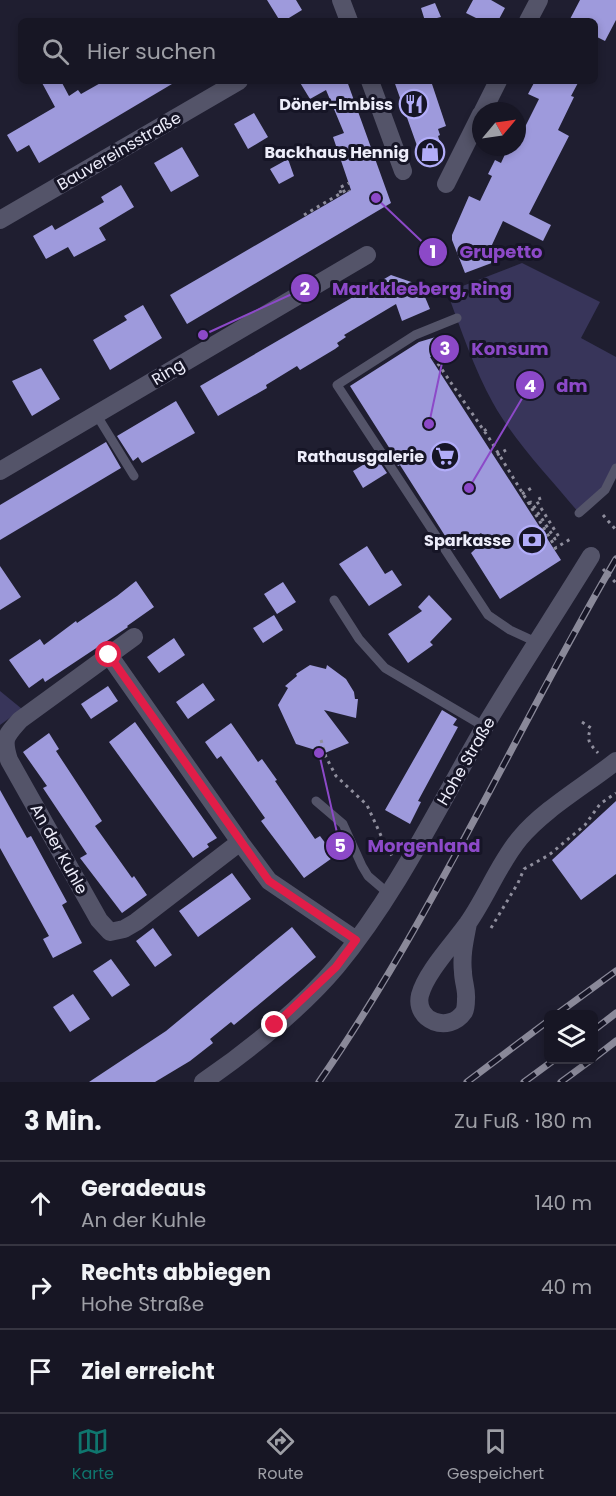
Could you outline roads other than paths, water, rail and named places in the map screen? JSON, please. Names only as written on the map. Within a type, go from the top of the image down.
[{"type":"street","points":[[341,0],[348,18]]},
{"type":"street","points":[[530,18],[539,0]]},
{"type":"street","name":"Bauvereinsstraße","points":[[0,220],[234,84]]},
{"type":"street","points":[[371,84],[403,171]]},
{"type":"street","points":[[488,102],[496,84]]},
{"type":"street","points":[[446,184],[472,133]]},
{"type":"street","name":"Ring","points":[[0,471],[367,255]]},
{"type":"street","name":"Hohe Straße","points":[[203,1082],[294,1009],[336,967],[388,894],[536,642],[596,562]]},
{"type":"street","name":"An der Kuhle","points":[[134,638],[20,720],[8,733],[4,745],[9,760],[99,920],[110,932],[124,929],[136,922],[240,843]]},
{"type":"street","points":[[109,655],[269,881],[356,940]]},
{"type":"street","points":[[468,922],[462,951],[462,973],[467,994],[465,1010],[456,1021],[444,1024],[433,1022],[423,1014],[419,1000],[422,989],[442,956],[468,922],[519,838],[610,757]]},
{"type":"lane","points":[[457,318],[415,335],[337,385],[488,615],[510,630],[536,642]]},
{"type":"lane","points":[[96,414],[134,476]]},
{"type":"lane","points":[[579,513],[605,490],[616,468]]},
{"type":"lane","points":[[334,600],[359,639],[385,668],[485,727]]},
{"type":"lane","points":[[316,801],[343,824],[356,856],[368,876],[388,894]]},
{"type":"railway","points":[[319,1082],[360,1019],[436,890],[616,559]]},
{"type":"railway","points":[[562,1010],[616,971]]},
{"type":"railway","points":[[598,1027],[616,1013]]},
{"type":"railway","points":[[467,1082],[544,1024]]},
{"type":"railway","points":[[598,1055],[616,1041]]},
{"type":"railway","points":[[524,1082],[549,1064]]},
{"type":"railway","points":[[561,1082],[586,1064]]},
{"type":"place","name":"Döner-Imbiss","points":[[414,104]]},
{"type":"place","name":"Backhaus Hennig","points":[[430,152]]},
{"type":"place","name":"Grupetto","points":[[376,198]]},
{"type":"place","name":"Markkleeberg, Ring","points":[[203,335]]},
{"type":"place","name":"Konsum","points":[[429,424]]},
{"type":"place","name":"Rathausgalerie","points":[[445,456]]},
{"type":"place","name":"dm","points":[[469,488]]},
{"type":"place","name":"Sparkasse","points":[[532,540]]},
{"type":"place","name":"Morgenland","points":[[319,753]]}]
